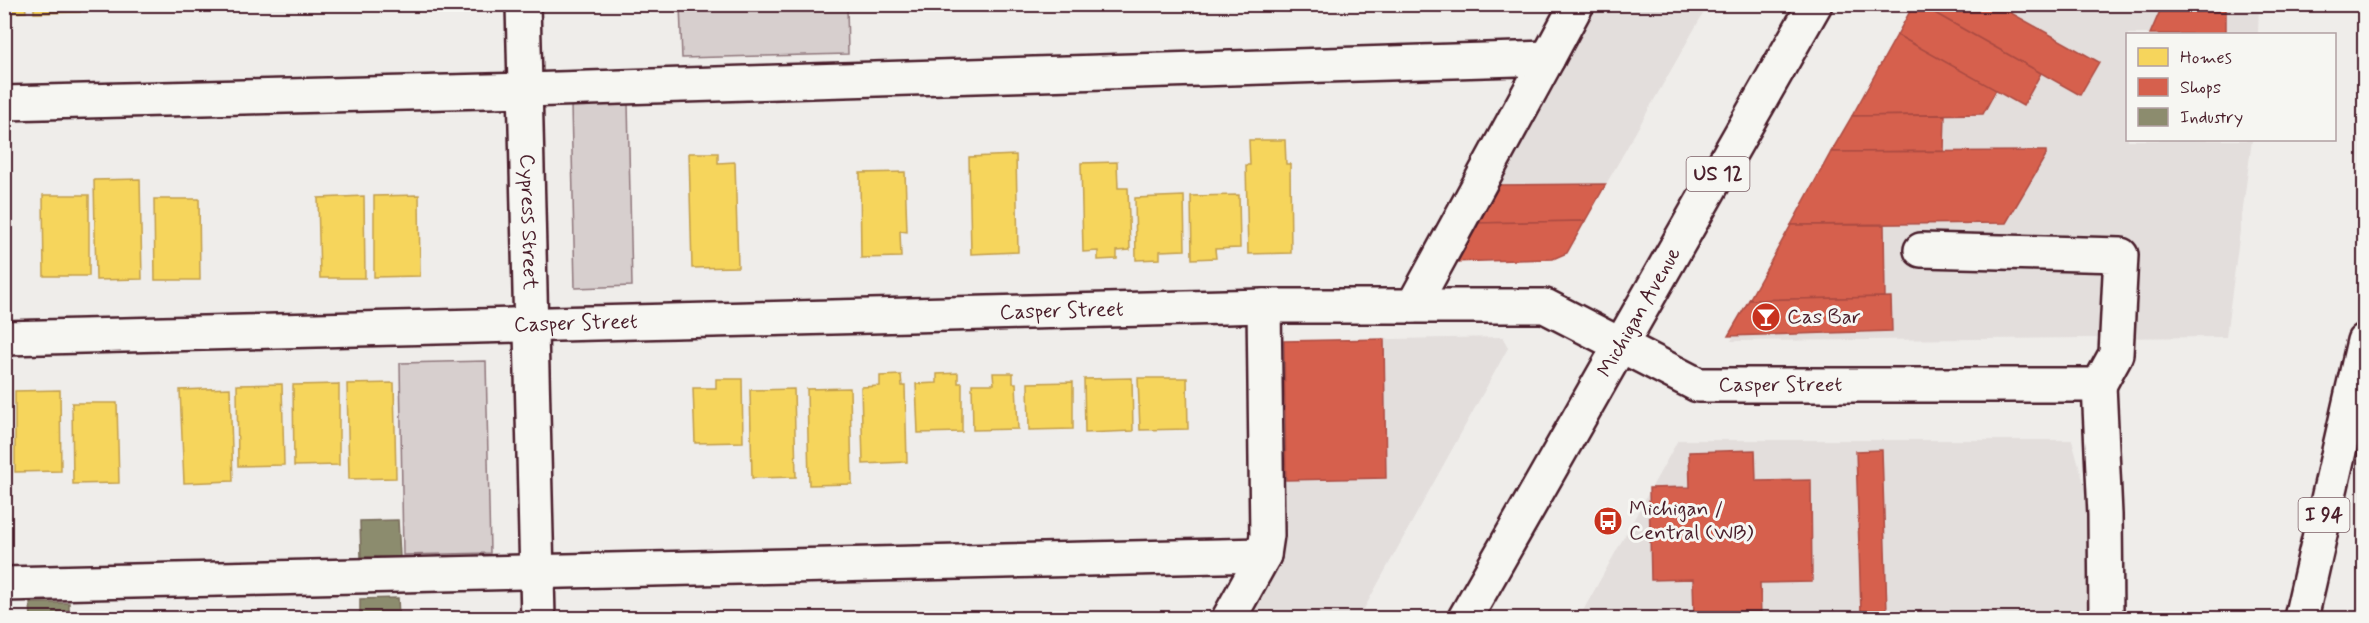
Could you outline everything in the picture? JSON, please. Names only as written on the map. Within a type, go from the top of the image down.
[{"type":"main road","name":"Cypress Street","points":[[524,4],[538,618]]},
{"type":"main road","points":[[1413,306],[1576,4]]},
{"type":"main road","name":"Michigan Avenue","points":[[1465,618],[1815,4]]},
{"type":"main road","points":[[4,103],[526,90],[1548,58]]},
{"type":"main road","points":[[1921,250],[2121,255],[2116,354],[2099,385],[2106,556],[2106,618]]},
{"type":"main road","points":[[1229,618],[1264,555],[1268,535],[1264,306]]},
{"type":"main road","name":"Casper Street","points":[[4,338],[1264,306],[1545,306],[1698,385],[2099,385]]},
{"type":"main road","name":"I 94","points":[[2301,618],[2364,341]]},
{"type":"main road","points":[[4,584],[1264,555]]},
{"type":"shaded area","points":[[680,5],[847,5],[848,54],[682,58]]},
{"type":"shaded area","points":[[1595,5],[1708,5],[1567,253],[1553,259],[1453,262]]},
{"type":"shaded area","points":[[1923,5],[2259,5],[2258,33],[2126,33],[2126,141],[2252,141],[2226,337],[1731,341]]},
{"type":"shaded area","points":[[628,103],[632,286],[575,288],[571,104]]},
{"type":"shaded area","points":[[1503,337],[1508,348],[1359,618],[1248,618],[1271,576],[1287,536],[1284,341]]},
{"type":"shaded area","points":[[486,361],[490,553],[403,555],[400,363]]},
{"type":"shaded area","points":[[1678,440],[2072,440],[2096,527],[2094,618],[1579,618]]},
{"type":"building: Homes","points":[[4,4],[25,4],[26,12],[4,13]]},
{"type":"building: Homes","points":[[34,4],[80,4],[80,12],[34,13]]},
{"type":"building: Homes","points":[[1249,140],[1285,140],[1286,164],[1290,164],[1291,253],[1248,254],[1246,165],[1250,165]]},
{"type":"building: Homes","points":[[689,153],[718,153],[718,163],[735,162],[738,267],[692,268]]},
{"type":"building: Homes","points":[[1016,155],[1018,252],[971,254],[969,157]]},
{"type":"building: Homes","points":[[1117,162],[1118,188],[1128,188],[1130,250],[1117,251],[1117,259],[1098,260],[1098,251],[1083,252],[1081,163]]},
{"type":"building: Homes","points":[[905,172],[907,232],[900,231],[901,257],[861,258],[860,173]]},
{"type":"building: Homes","points":[[140,179],[142,279],[96,280],[94,180]]},
{"type":"building: Homes","points":[[43,195],[89,195],[89,276],[44,276]]},
{"type":"building: Homes","points":[[419,195],[420,276],[374,277],[374,196]]},
{"type":"building: Homes","points":[[1239,195],[1240,248],[1215,249],[1216,258],[1192,259],[1191,196]]},
{"type":"building: Homes","points":[[364,196],[365,278],[320,278],[318,198]]},
{"type":"building: Homes","points":[[1184,196],[1185,250],[1160,251],[1160,259],[1136,260],[1135,198]]},
{"type":"building: Homes","points":[[154,199],[199,199],[200,280],[155,280]]},
{"type":"building: Homes","points":[[958,373],[958,383],[962,383],[962,432],[918,433],[916,384],[937,383],[937,374]]},
{"type":"building: Homes","points":[[993,373],[1013,373],[1013,383],[1016,383],[1018,429],[973,430],[972,384],[994,384]]},
{"type":"building: Homes","points":[[901,375],[902,386],[905,386],[907,462],[863,464],[861,387],[880,386],[880,376]]},
{"type":"building: Homes","points":[[1132,378],[1133,431],[1085,433],[1084,379]]},
{"type":"building: Homes","points":[[1138,378],[1187,378],[1188,429],[1140,430]]},
{"type":"building: Homes","points":[[716,379],[742,379],[743,442],[695,443],[693,388],[716,388]]},
{"type":"building: Homes","points":[[1073,382],[1073,429],[1029,430],[1028,383]]},
{"type":"building: Homes","points":[[394,383],[396,478],[349,479],[347,384]]},
{"type":"building: Homes","points":[[282,384],[284,465],[238,466],[237,385]]},
{"type":"building: Homes","points":[[339,384],[339,465],[294,466],[293,385]]},
{"type":"building: Homes","points":[[230,388],[233,481],[184,483],[180,390]]},
{"type":"building: Homes","points":[[850,388],[852,484],[809,485],[807,389]]},
{"type":"building: Homes","points":[[794,389],[796,477],[752,478],[750,390]]},
{"type":"building: Homes","points":[[60,390],[61,471],[15,472],[15,391]]},
{"type":"building: Homes","points":[[72,403],[117,403],[119,483],[73,484]]},
{"type":"building: Shops","points":[[1914,4],[1919,4],[2041,73],[2023,106],[1897,35]]},
{"type":"building: Shops","points":[[1919,4],[1995,4],[2099,62],[2080,95]]},
{"type":"building: Shops","points":[[2163,4],[2226,4],[2226,33],[2150,33]]},
{"type":"building: Shops","points":[[1897,35],[1996,90],[1983,114],[1852,116]]},
{"type":"building: Shops","points":[[1945,115],[1944,151],[1831,152],[1852,116]]},
{"type":"building: Shops","points":[[2046,151],[2046,155],[2006,223],[1791,225],[1831,152]]},
{"type":"building: Shops","points":[[1606,184],[1585,221],[1474,223],[1495,185]]},
{"type":"building: Shops","points":[[1585,221],[1567,253],[1553,259],[1453,262],[1474,223]]},
{"type":"building: Shops","points":[[1791,225],[1884,225],[1885,297],[1749,300]]},
{"type":"building: Shops","points":[[1891,297],[1892,331],[1728,336],[1749,300]]},
{"type":"building: Shops","points":[[1384,339],[1386,478],[1286,480],[1284,341]]},
{"type":"building: Shops","points":[[1755,450],[1756,481],[1811,480],[1812,582],[1760,583],[1761,616],[1694,617],[1693,579],[1651,580],[1649,488],[1690,487],[1689,452]]},
{"type":"building: Shops","points":[[1882,450],[1887,612],[1861,613],[1856,451]]},
{"type":"building: Industry","points":[[398,520],[400,557],[361,557],[360,521]]},
{"type":"building: Industry","points":[[398,598],[399,618],[360,618],[360,599]]},
{"type":"building: Industry","points":[[30,603],[69,603],[69,618],[31,618]]},
{"type":"place","name":"Cas Bar","points":[[1766,317]]},
{"type":"place","name":"Michigan / Central (WB)","points":[[1608,521]]}]
